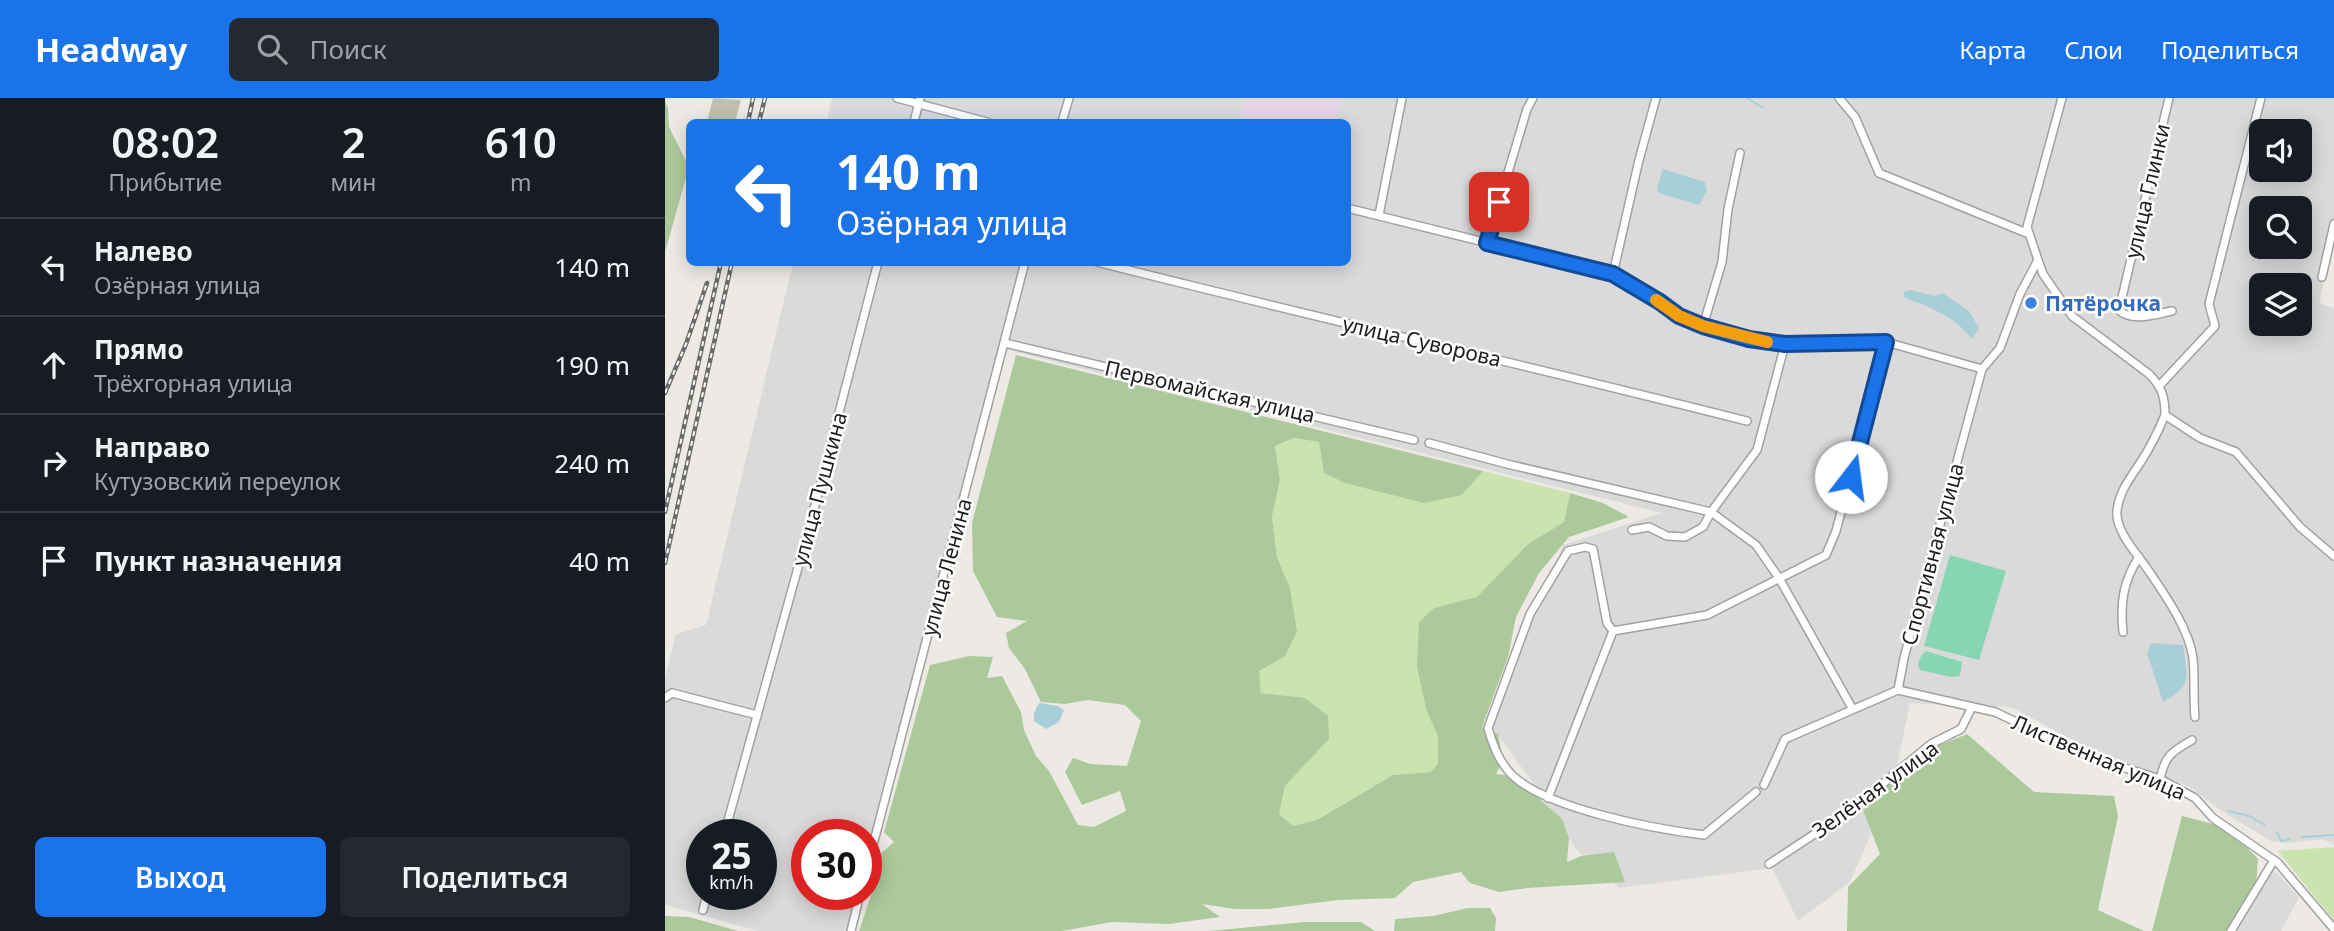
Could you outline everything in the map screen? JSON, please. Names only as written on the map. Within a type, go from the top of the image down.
[{"type":"street","points":[[897,98],[920,101],[977,119]]},
{"type":"street","points":[[1063,119],[1069,98]]},
{"type":"street","points":[[1378,215],[1402,98]]},
{"type":"street","points":[[1487,243],[1527,109],[1533,98]]},
{"type":"street","points":[[1613,274],[1656,98]]},
{"type":"street","points":[[1839,98],[1855,117],[1879,173],[2029,234]]},
{"type":"street","points":[[2062,98],[2027,228],[2043,274],[2072,316],[2149,374],[2160,385],[2165,398],[2165,415],[2152,444],[2123,486],[2116,513],[2118,524],[2162,589],[2182,625],[2193,657],[2195,718]]},
{"type":"street","name":"улица Глинки","points":[[2169,98],[2119,310],[2125,316],[2131,317],[2172,311]]},
{"type":"street","points":[[2160,385],[2215,327],[2209,304],[2261,98]]},
{"type":"street","points":[[915,119],[920,101]]},
{"type":"street","points":[[1703,326],[1722,262],[1728,209],[1740,153]]},
{"type":"street","points":[[1351,209],[1613,274],[1679,316],[1749,339],[1785,344],[1886,342],[1982,369]]},
{"type":"street","points":[[2322,277],[2334,224]]},
{"type":"street","name":"Спортивная улица","points":[[1898,690],[1904,658],[1982,369],[2000,348],[2020,294],[2038,260]]},
{"type":"street","name":"улица Пушкина","points":[[728,819],[877,266]]},
{"type":"street","name":"улица Ленина","points":[[880,819],[1024,266]]},
{"type":"street","name":"улица Суворова","points":[[1113,266],[1291,311],[1517,362],[1747,421]]},
{"type":"street","points":[[1613,631],[1707,615],[1826,555],[1836,531],[1886,342]]},
{"type":"street","name":"Первомайская улица","points":[[1005,343],[1414,440]]},
{"type":"street","points":[[1632,530],[1649,527],[1667,536],[1685,537],[1703,527],[1710,512],[1757,450],[1785,344]]},
{"type":"street","points":[[2165,415],[2200,438],[2236,452],[2300,527],[2334,556]]},
{"type":"street","points":[[1429,443],[1710,512],[1756,545],[1779,578],[1852,708]]},
{"type":"street","points":[[1613,631],[1607,623],[1593,549],[1585,547],[1569,551],[1530,614],[1488,728],[1502,764],[1514,777],[1548,798],[1642,825],[1704,835],[1756,792]]},
{"type":"street","points":[[2123,632],[2120,605],[2127,574],[2139,557]]},
{"type":"street","points":[[1548,798],[1613,631]]},
{"type":"street","points":[[1764,785],[1785,739],[1898,690]]},
{"type":"street","name":"Лиственная улица","points":[[1898,690],[1995,712],[2089,757],[2160,779],[2195,798],[2213,818],[2274,860],[2334,929]]},
{"type":"street","points":[[665,698],[672,693],[757,716]]},
{"type":"street","name":"Зелёная улица","points":[[1769,863],[1851,810],[1931,744],[1961,729],[1972,707]]},
{"type":"street","points":[[2160,779],[2163,762],[2174,750],[2192,740]]},
{"type":"street","points":[[2231,931],[2274,860]]},
{"type":"street","points":[[851,931],[856,910]]},
{"type":"shaded area","points":[[713,98],[741,100],[736,119],[708,119]]},
{"type":"shaded area","points":[[832,98],[2334,98],[2334,241],[2319,303],[2334,308],[2334,845],[2324,839],[2286,843],[2271,841],[2220,810],[2190,787],[2090,749],[2011,707],[1910,703],[1894,781],[1850,882],[1798,921],[1772,868],[1619,888],[1575,848],[1543,797],[1491,725],[1563,545],[1662,513],[999,348],[882,826],[882,819],[791,819],[791,910],[861,910],[856,931],[758,931],[665,905],[665,678],[676,634],[706,625],[792,266],[1351,266],[1351,119],[827,119]]},
{"type":"shaded area","points":[[1246,98],[1340,98],[1337,119],[1240,119]]},
{"type":"shaded area","points":[[2272,868],[2299,897],[2281,931],[2236,931]]},
{"type":"green space","points":[[665,101],[669,127],[686,161],[686,178],[665,252]]},
{"type":"green space","points":[[1016,355],[1483,471],[1462,495],[1424,503],[1345,483],[1324,473],[1319,442],[1294,438],[1275,446],[1280,479],[1272,517],[1277,557],[1290,588],[1297,632],[1285,656],[1259,671],[1261,693],[1305,698],[1328,716],[1329,739],[1285,786],[1279,814],[1293,826],[1317,820],[1393,775],[1431,772],[1438,763],[1438,736],[1427,712],[1417,667],[1419,622],[1434,608],[1477,597],[1528,544],[1564,522],[1570,493],[1603,503],[1629,517],[1569,537],[1539,573],[1516,617],[1508,657],[1482,727],[1498,734],[1503,760],[1496,774],[1511,776],[1522,783],[1562,819],[1569,838],[1567,862],[1581,856],[1614,852],[1625,882],[1499,892],[1470,883],[1461,872],[1413,882],[1395,898],[1338,900],[1269,909],[1235,909],[1202,904],[1220,917],[1169,924],[1112,922],[1062,931],[859,931],[866,910],[882,910],[882,852],[894,842],[884,832],[930,665],[969,656],[993,657],[987,678],[1002,676],[1021,712],[1024,730],[1036,756],[1049,771],[1078,825],[1094,827],[1126,811],[1120,791],[1082,805],[1065,772],[1073,758],[1091,764],[1127,766],[1141,721],[1125,705],[1088,700],[1065,704],[1041,702],[1025,669],[1009,648],[1006,633],[1027,621],[997,617],[973,571],[972,523]]},
{"type":"green space","points":[[1294,438],[1319,442],[1345,483],[1383,491],[1462,495],[1483,471],[1570,493],[1564,522],[1528,544],[1477,598],[1434,608],[1427,712],[1438,736],[1438,763],[1431,772],[1393,775],[1317,820],[1293,826],[1279,814],[1285,786],[1329,739],[1279,696],[1261,693],[1258,671],[1285,656],[1290,588],[1277,557],[1272,517],[1280,479],[1275,446]]},
{"type":"green space","points":[[1950,555],[2006,571],[1979,660],[1924,646]]},
{"type":"green space","points":[[1926,651],[1962,662],[1960,676],[1951,677],[1920,670],[1918,665]]},
{"type":"green space","points":[[1967,734],[2034,792],[2114,796],[2118,816],[2098,910],[2144,931],[1847,931],[1848,887],[1880,854],[1863,810],[1866,796],[1910,768],[1933,748]]},
{"type":"green space","points":[[2182,816],[2228,828],[2258,859],[2256,885],[2227,931],[2152,931]]},
{"type":"green space","points":[[2334,847],[2334,921],[2278,851]]},
{"type":"green space","points":[[1468,908],[1490,908],[1496,918],[1495,931],[1394,931],[1395,919],[1433,916]]},
{"type":"green space","points":[[665,916],[689,917],[738,931],[665,931]]},
{"type":"green space","points":[[1304,922],[1361,922],[1375,931],[1209,931]]},
{"type":"water","points":[[1663,169],[1705,182],[1707,191],[1699,205],[1659,193],[1657,187]]},
{"type":"water","points":[[1911,290],[1935,296],[1943,293],[1969,311],[1979,328],[1972,339],[1950,319],[1905,298],[1903,292]]},
{"type":"water","points":[[2151,643],[2183,645],[2187,672],[2184,684],[2163,702],[2147,653]]},
{"type":"water","points":[[1039,703],[1058,706],[1064,710],[1059,722],[1046,729],[1034,721],[1034,713]]},
{"type":"waterway","points":[[1747,98],[1763,108]]},
{"type":"waterway","points":[[2228,811],[2249,816],[2265,825]]},
{"type":"waterway","points":[[2277,832],[2281,841],[2290,839]]},
{"type":"waterway","points":[[2302,837],[2334,835]]},
{"type":"railway","points":[[749,119],[753,98]]},
{"type":"railway","points":[[760,119],[765,98]]},
{"type":"railway","points":[[665,512],[720,266]]},
{"type":"railway","points":[[665,563],[731,266]]},
{"type":"railway","points":[[665,393],[686,344],[707,283]]},
{"type":"slow traffic","points":[[1656,300],[1679,316],[1703,326],[1767,342]]},
{"type":"place","name":"Пятёрочка","points":[[2031,303]]},
{"type":"route","points":[[1499,202],[1487,243],[1613,274],[1679,316],[1703,326],[1749,339],[1785,344],[1886,342],[1851,477]]}]
